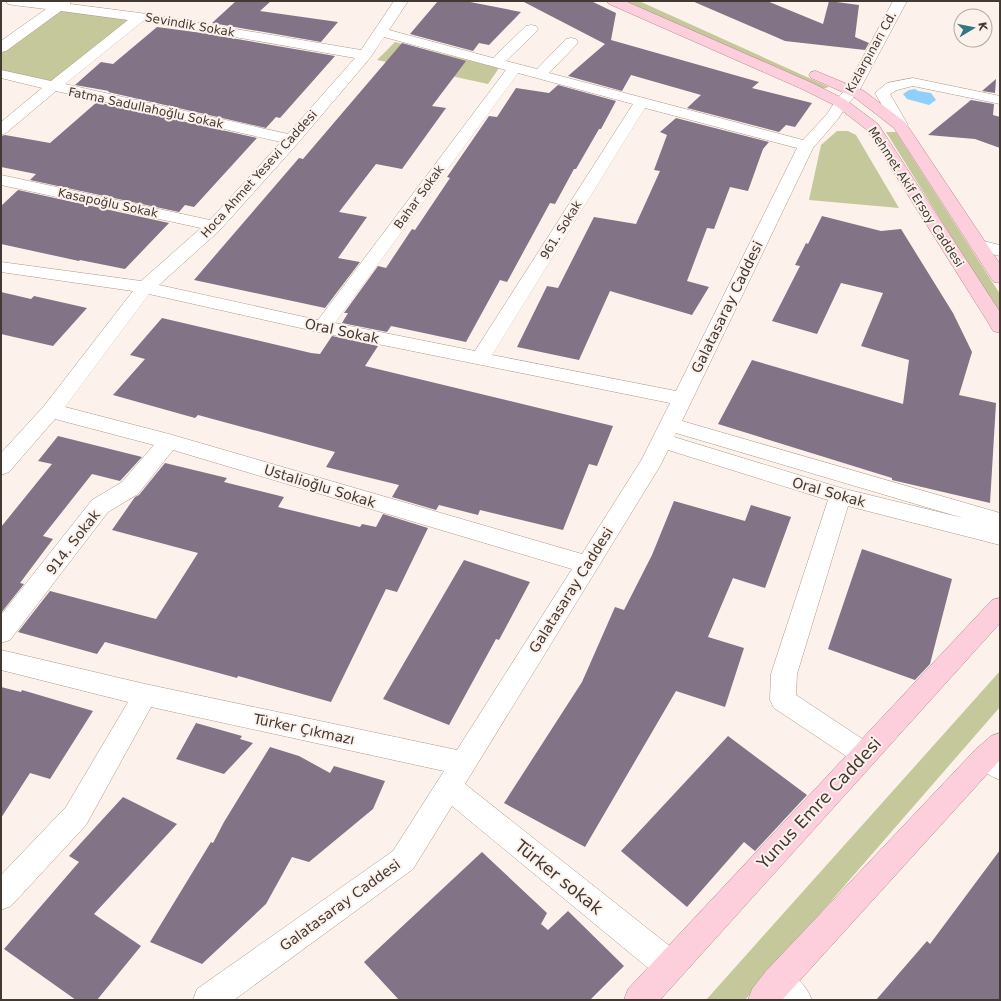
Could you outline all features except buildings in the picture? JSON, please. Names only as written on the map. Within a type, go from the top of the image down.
[{"type":"main road","name":"Mehmet Akif Ersoy Caddesi","points":[[614,1],[807,86],[846,97],[859,94],[900,125],[1000,278]]},
{"type":"main road","name":"Mehmet Akif Ersoy Caddesi","points":[[648,1],[846,97],[873,127],[1000,327]]},
{"type":"main road","name":"Yunus Emre Caddesi","points":[[639,1000],[1000,607]]},
{"type":"main road","points":[[779,994],[995,756]]},
{"type":"street","name":"Sevindik Sokak","points":[[14,1],[64,4],[365,55]]},
{"type":"street","name":"Hoca Ahmet Yesevi Caddesi","points":[[1,467],[51,411],[145,287],[214,226],[292,140],[365,55],[401,1]]},
{"type":"street","name":"Kızlarpınarı Cd.","points":[[846,97],[900,1]]},
{"type":"street","points":[[1,48],[64,4]]},
{"type":"street","points":[[1,130],[140,17]]},
{"type":"street","points":[[497,62],[531,29]]},
{"type":"street","points":[[381,32],[806,146]]},
{"type":"street","points":[[540,74],[571,42]]},
{"type":"street","name":"Bahar Sokak","points":[[323,327],[515,67]]},
{"type":"street","name":"Fatma Sadullahoğlu Sokak","points":[[1,74],[52,87],[292,140]]},
{"type":"street","points":[[900,125],[882,93],[892,86],[913,82],[1000,100]]},
{"type":"street","name":"Galatasaray Caddesi","points":[[208,1000],[403,860],[652,461],[806,146],[833,116],[846,97]]},
{"type":"street","name":"961. Sokak","points":[[480,358],[642,101]]},
{"type":"street","name":"Kasapoğlu Sokak","points":[[1,180],[214,226]]},
{"type":"street","points":[[978,245],[1000,251]]},
{"type":"street","name":"Oral Sokak","points":[[1,267],[145,287],[323,327],[682,400]]},
{"type":"street","name":"Ustalioğlu Sokak","points":[[51,411],[169,441],[587,565]]},
{"type":"street","name":"Oral Sokak","points":[[665,432],[840,496],[1000,536]]},
{"type":"street","name":"Oral Sokak","points":[[665,432],[1000,522]]},
{"type":"street","name":"914. Sokak","points":[[1,633],[100,506],[130,488],[169,441]]},
{"type":"street","points":[[840,496],[784,674],[783,700],[864,754]]},
{"type":"street","name":"Türker Çıkmazı","points":[[1,660],[145,695],[464,763]]},
{"type":"street","points":[[1,896],[76,816],[145,695]]},
{"type":"street","name":"Türker sokak","points":[[448,787],[670,966]]},
{"type":"green space","points":[[622,1],[639,1],[829,87],[822,89]]},
{"type":"green space","points":[[61,9],[133,19],[50,83],[1,72],[1,52]]},
{"type":"green space","points":[[395,42],[499,68],[488,84],[377,60]]},
{"type":"green space","points":[[837,131],[848,131],[856,135],[899,208],[809,200],[821,145]]},
{"type":"green space","points":[[886,132],[896,132],[1000,294],[1000,315]]},
{"type":"green space","points":[[1000,671],[1000,707],[745,1000],[706,1000]]},
{"type":"water","points":[[915,89],[918,91],[931,93],[936,100],[929,105],[907,99],[903,94],[909,90]]}]
